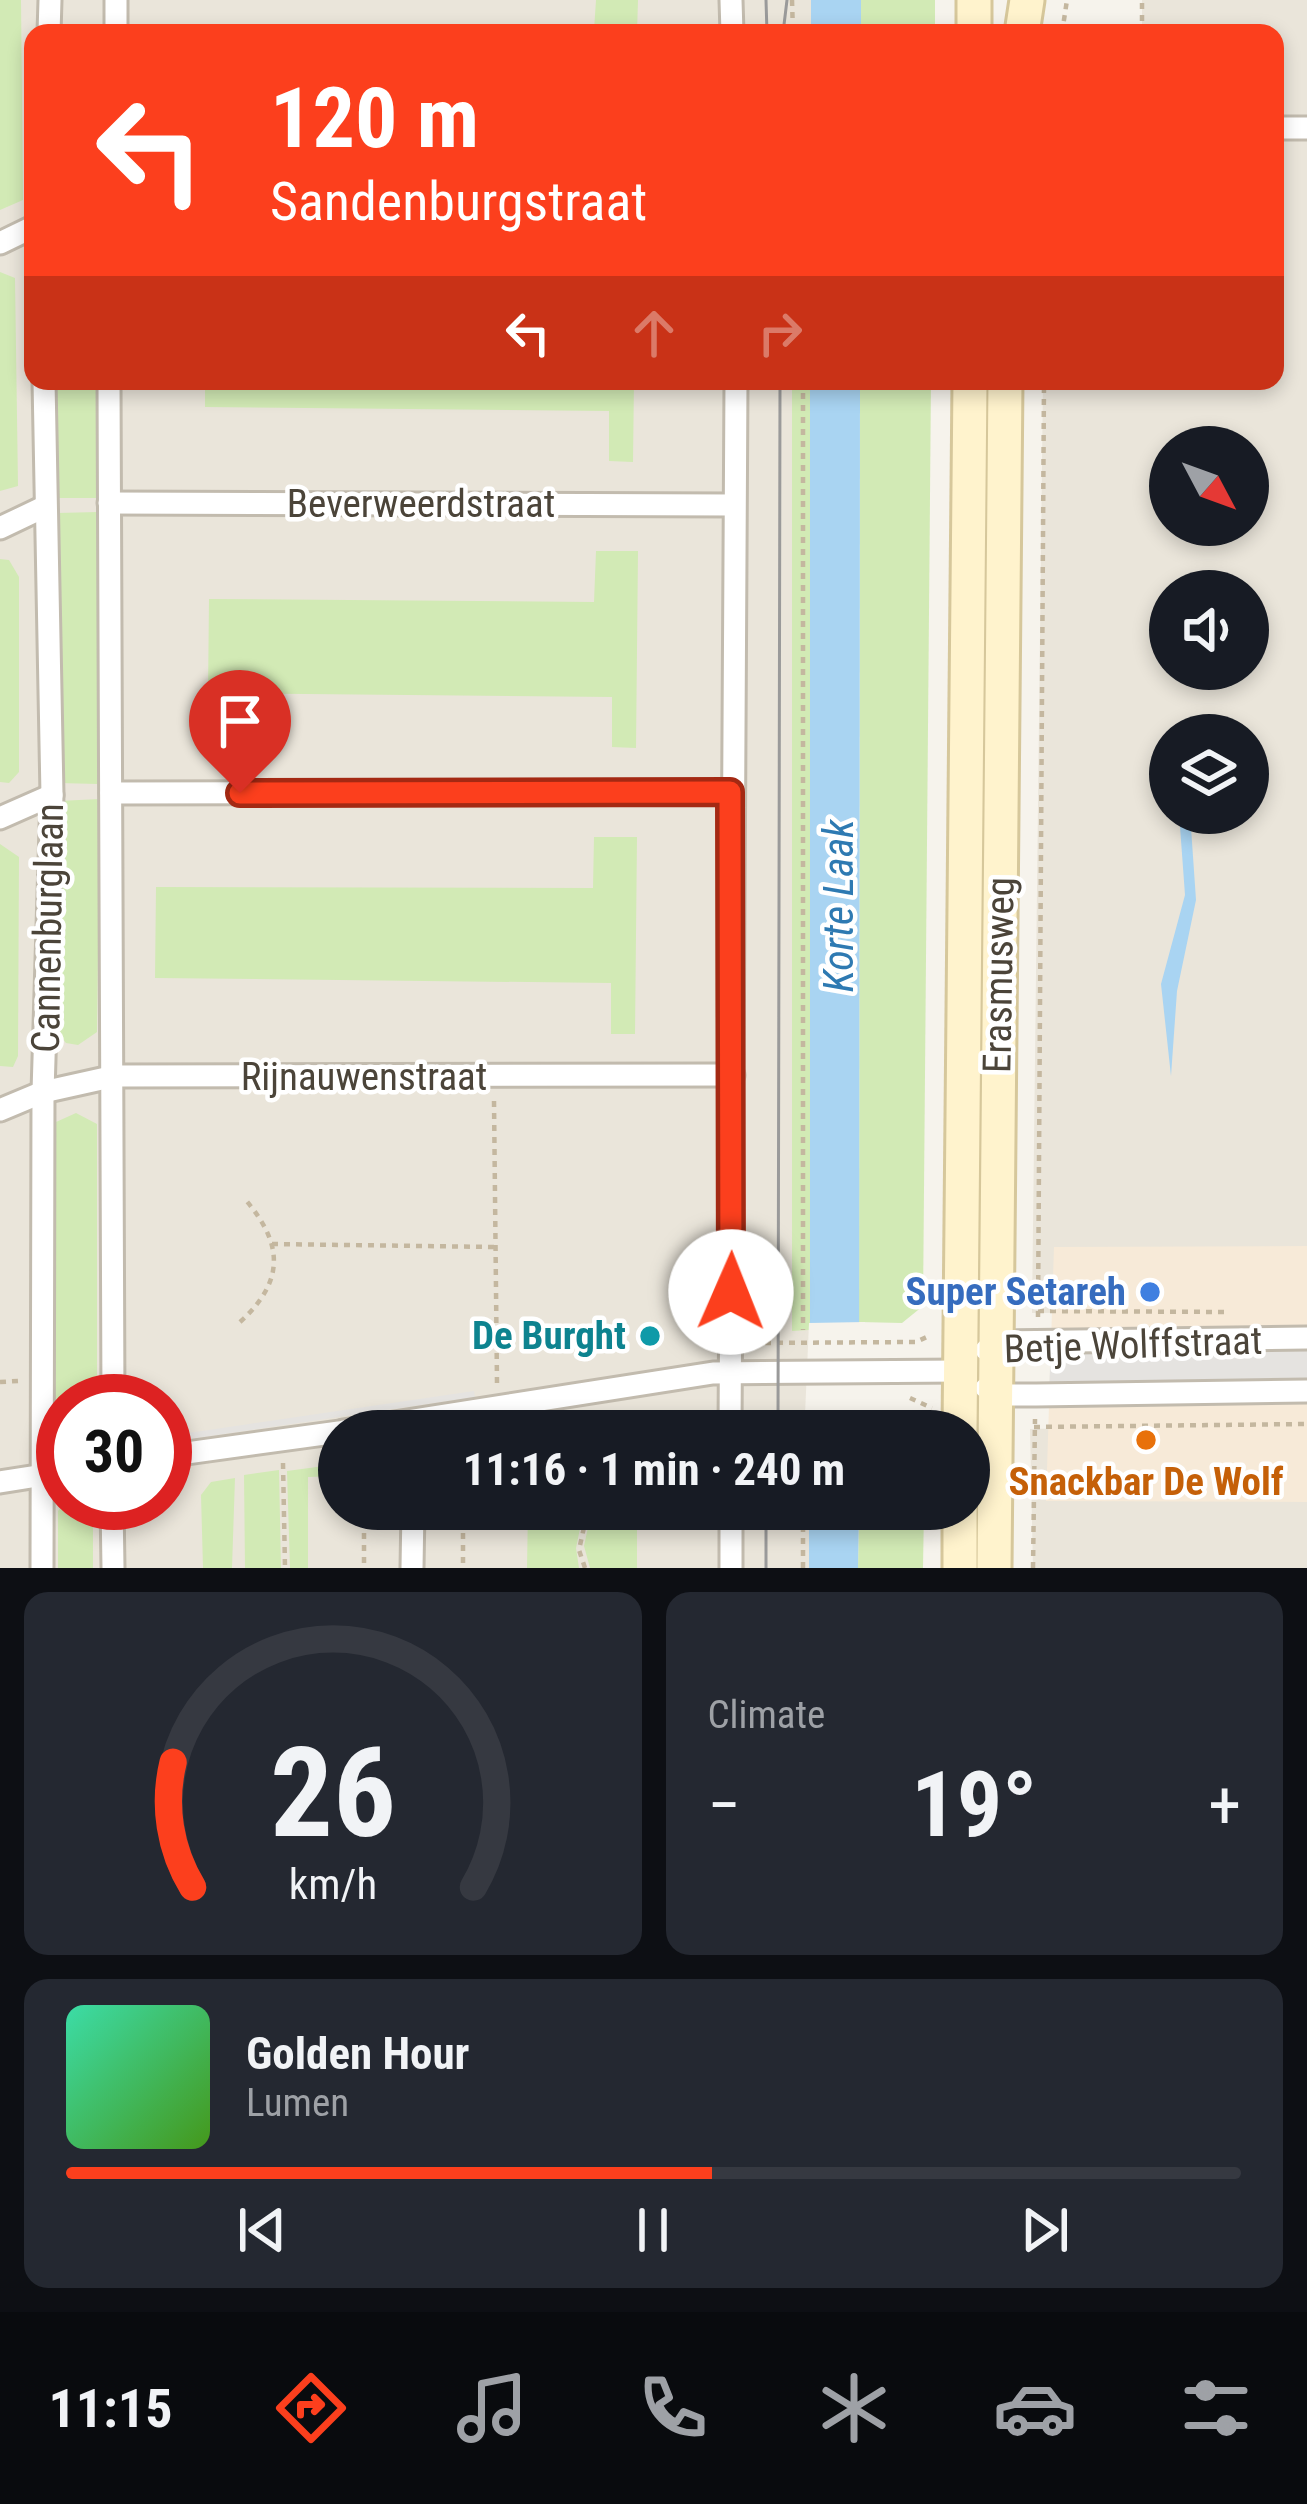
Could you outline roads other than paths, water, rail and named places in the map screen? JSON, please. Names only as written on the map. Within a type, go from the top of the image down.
[{"type":"main road","name":"Erasmusweg","points":[[959,1410],[970,390]]},
{"type":"main road","name":"Erasmusweg","points":[[994,1568],[1005,390]]},
{"type":"main road","points":[[960,1530],[960,1568]]},
{"type":"street","name":"Cannenburglaan","points":[[44,390],[52,794],[43,1092],[50,1374]]},
{"type":"street","name":"Cannenburglaan","points":[[109,390],[116,1076],[113,1374]]},
{"type":"street","points":[[730,1410],[736,390]]},
{"type":"street","name":"Beverweerdstraat","points":[[109,503],[734,506]]},
{"type":"street","points":[[0,529],[44,507]]},
{"type":"street","points":[[111,793],[730,792]]},
{"type":"street","points":[[0,818],[52,794]]},
{"type":"street","name":"Rijnauwenstraat","points":[[0,1110],[43,1092],[116,1076],[733,1075]]},
{"type":"street","name":"Betje Wolffstraat","points":[[1307,1338],[996,1342],[960,1371],[996,1394],[1307,1391]]},
{"type":"street","points":[[488,1410],[730,1372],[960,1371]]},
{"type":"street","points":[[192,1452],[318,1434]]},
{"type":"street","points":[[0,1482],[36,1476]]},
{"type":"street","name":"Cannenburglaan","points":[[43,1568],[47,1530]]},
{"type":"street","points":[[112,1530],[113,1568]]},
{"type":"street","points":[[412,1530],[412,1568]]},
{"type":"street","points":[[730,1530],[730,1568]]},
{"type":"water","points":[[811,0],[861,0],[861,24],[811,24]]},
{"type":"water","name":"Korte Laak","points":[[810,390],[860,390],[859,1410],[810,1410]]},
{"type":"water","points":[[1181,834],[1191,834],[1196,900],[1177,991],[1171,1076],[1161,984],[1185,895]]},
{"type":"water","points":[[809,1530],[859,1530],[858,1568],[809,1568]]},
{"type":"tram line","points":[[766,0],[767,24]]},
{"type":"tram line","points":[[784,24],[787,0]]},
{"type":"tram line","points":[[778,1410],[780,390]]},
{"type":"tram line","points":[[766,1530],[766,1568]]},
{"type":"place","name":"Super Setareh","points":[[1150,1292]]},
{"type":"place","name":"De Burght","points":[[650,1336]]},
{"type":"place","name":"Snackbar De Wolf","points":[[1146,1440]]}]
